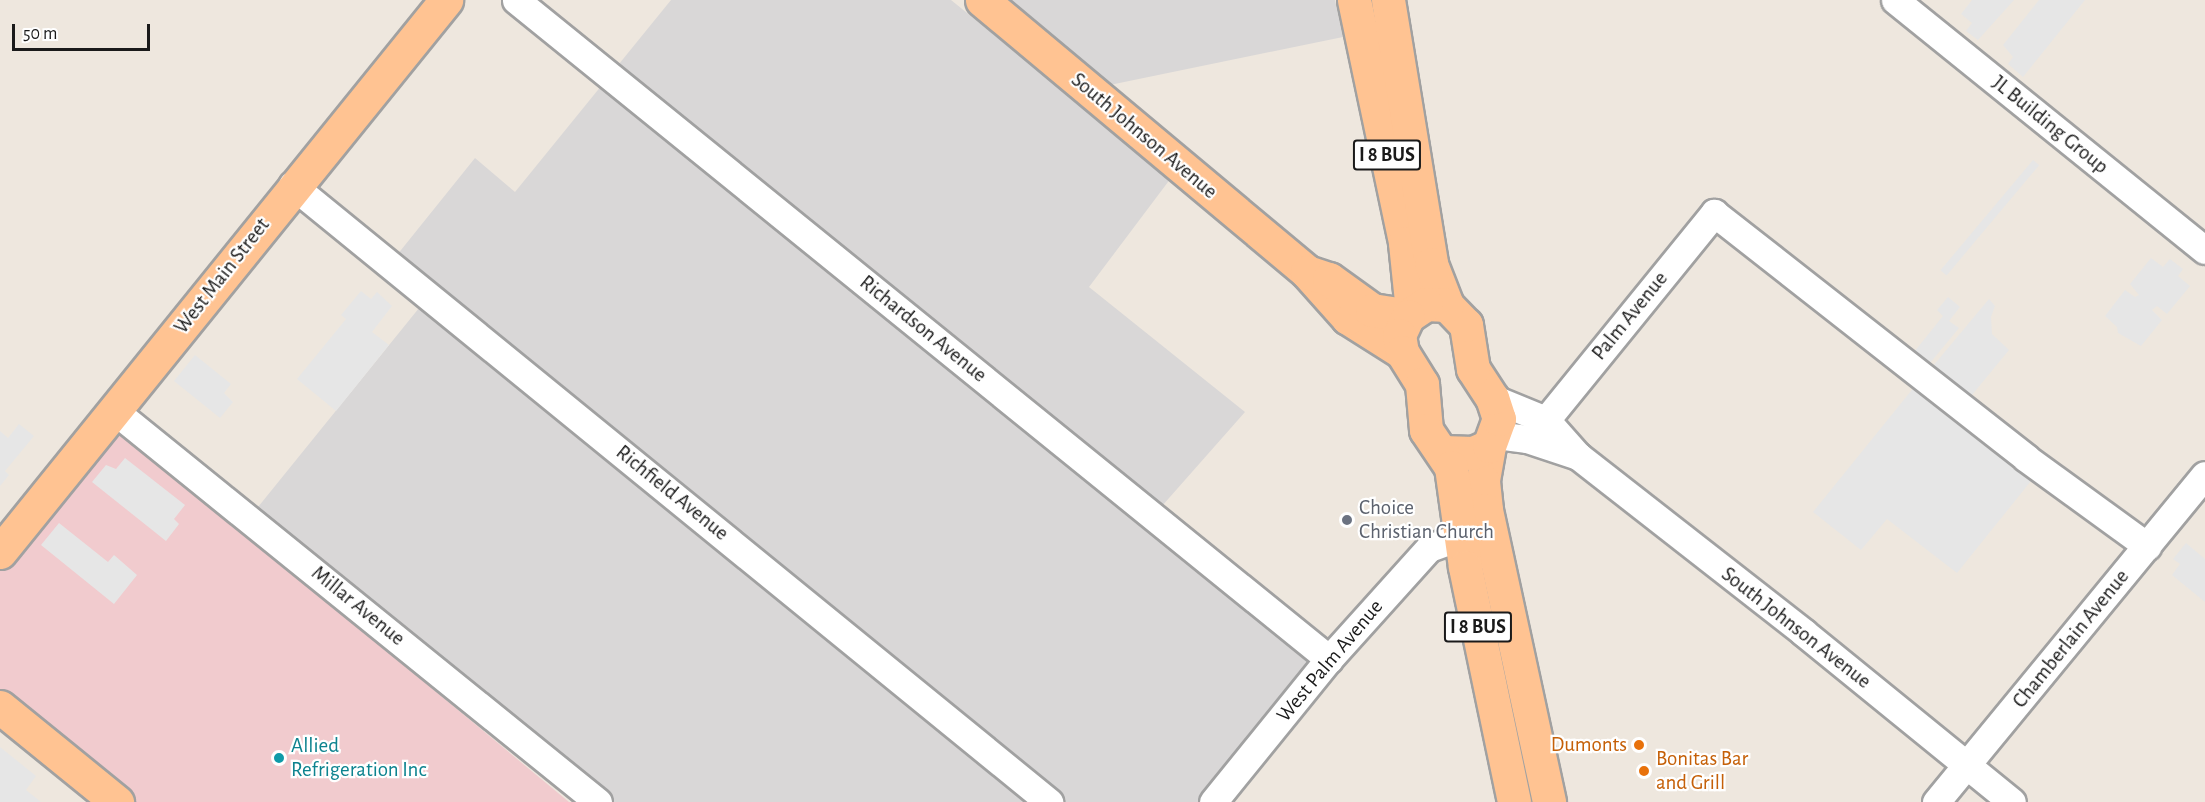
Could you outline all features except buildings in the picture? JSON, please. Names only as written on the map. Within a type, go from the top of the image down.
[{"type":"main road","name":"West Main Street","points":[[0,552],[116,412],[292,185],[446,0]]},
{"type":"main road","name":"South Johnson Avenue","points":[[982,0],[1307,272],[1322,293],[1352,322],[1402,352]]},
{"type":"main road","name":"I 8 BUS","points":[[1354,0],[1405,243],[1410,313],[1399,335],[1402,352],[1422,384],[1426,430],[1451,467],[1460,537],[1514,802]]},
{"type":"main road","name":"I 8 BUS","points":[[1388,0],[1431,264],[1447,305],[1466,325],[1473,369],[1492,398],[1499,419],[1483,482],[1485,503],[1549,802]]},
{"type":"main road","name":"South Johnson Avenue","points":[[1307,272],[1329,279],[1372,310],[1410,313]]},
{"type":"main road","points":[[1410,313],[1426,304],[1447,305]]},
{"type":"main road","points":[[1443,452],[1473,453],[1492,441]]},
{"type":"main road","points":[[0,707],[117,802]]},
{"type":"street","name":"Richardson Avenue","points":[[516,0],[1329,659]]},
{"type":"street","name":"JL Building Group","points":[[1895,0],[2205,250]]},
{"type":"street","name":"Richfield Avenue","points":[[292,185],[1049,802]]},
{"type":"street","name":"Palm Avenue","points":[[1546,420],[1714,213],[2026,458],[2147,546]]},
{"type":"street","name":"South Johnson Avenue","points":[[1492,398],[1546,420],[1578,456],[2013,802]]},
{"type":"street","name":"Millar Avenue","points":[[116,412],[598,802]]},
{"type":"street","name":"South Johnson Avenue","points":[[1492,441],[1539,441],[1578,456]]},
{"type":"street","name":"Chamberlain Avenue","points":[[1936,802],[2205,475]]},
{"type":"street","name":"West Palm Avenue","points":[[1213,802],[1329,659],[1429,548],[1460,537]]},
{"type":"shaded area","points":[[671,0],[951,0],[1171,178],[1089,287],[1245,412],[1147,523],[1315,660],[1199,802],[610,802],[254,512],[432,292],[393,260],[475,158],[515,192]]},
{"type":"shaded area","points":[[995,0],[1335,0],[1343,37],[1100,87]]},
{"type":"shaded area","points":[[1972,0],[2014,0],[1978,40],[1966,31],[1972,23],[1961,14]]},
{"type":"shaded area","points":[[2039,0],[2085,0],[2023,77],[2008,64],[2013,57],[2003,45]]},
{"type":"shaded area","points":[[2033,160],[2039,165],[1947,275],[1940,270]]},
{"type":"shaded area","points":[[2151,258],[2163,267],[2170,259],[2183,269],[2178,276],[2190,286],[2167,314],[2157,306],[2152,310],[2162,320],[2141,346],[2118,333],[2117,327],[2105,316],[2125,290],[2135,297],[2139,295],[2130,284]]},
{"type":"shaded area","points":[[361,291],[371,299],[377,292],[392,306],[372,332],[389,345],[336,411],[297,379],[346,319],[341,315]]},
{"type":"shaded area","points":[[1948,297],[1960,307],[1949,321],[1959,328],[1925,369],[1910,357],[1943,316],[1937,310]]},
{"type":"shaded area","points":[[1989,299],[1995,306],[1991,317],[1992,334],[2009,350],[1967,401],[1940,381],[1944,374],[1933,366]]},
{"type":"shaded area","points":[[195,355],[231,384],[224,393],[233,402],[220,418],[174,381]]},
{"type":"shaded area","points":[[1915,386],[2035,476],[1957,573],[1887,519],[1861,550],[1813,512]]},
{"type":"shaded area","points":[[19,424],[34,436],[5,471],[9,475],[0,486],[0,431],[8,438]]},
{"type":"shaded area","points":[[114,425],[569,802],[97,802],[0,724],[0,570]]},
{"type":"shaded area","points":[[125,458],[185,505],[174,519],[179,524],[166,541],[92,482],[106,465],[116,469]]},
{"type":"shaded area","points":[[59,523],[108,562],[114,555],[137,575],[114,604],[41,545]]},
{"type":"shaded area","points":[[2186,543],[2205,559],[2205,602],[2172,575],[2180,564],[2173,559]]},
{"type":"shaded area","points":[[0,747],[36,776],[26,790],[41,802],[0,802]]},
{"type":"place","name":"Choice Christian Church","points":[[1347,520]]},
{"type":"place","name":"Dumonts","points":[[1639,745]]},
{"type":"place","name":"Allied Refrigeration Inc","points":[[279,758]]},
{"type":"place","name":"Bonitas Bar and Grill","points":[[1644,771]]}]
